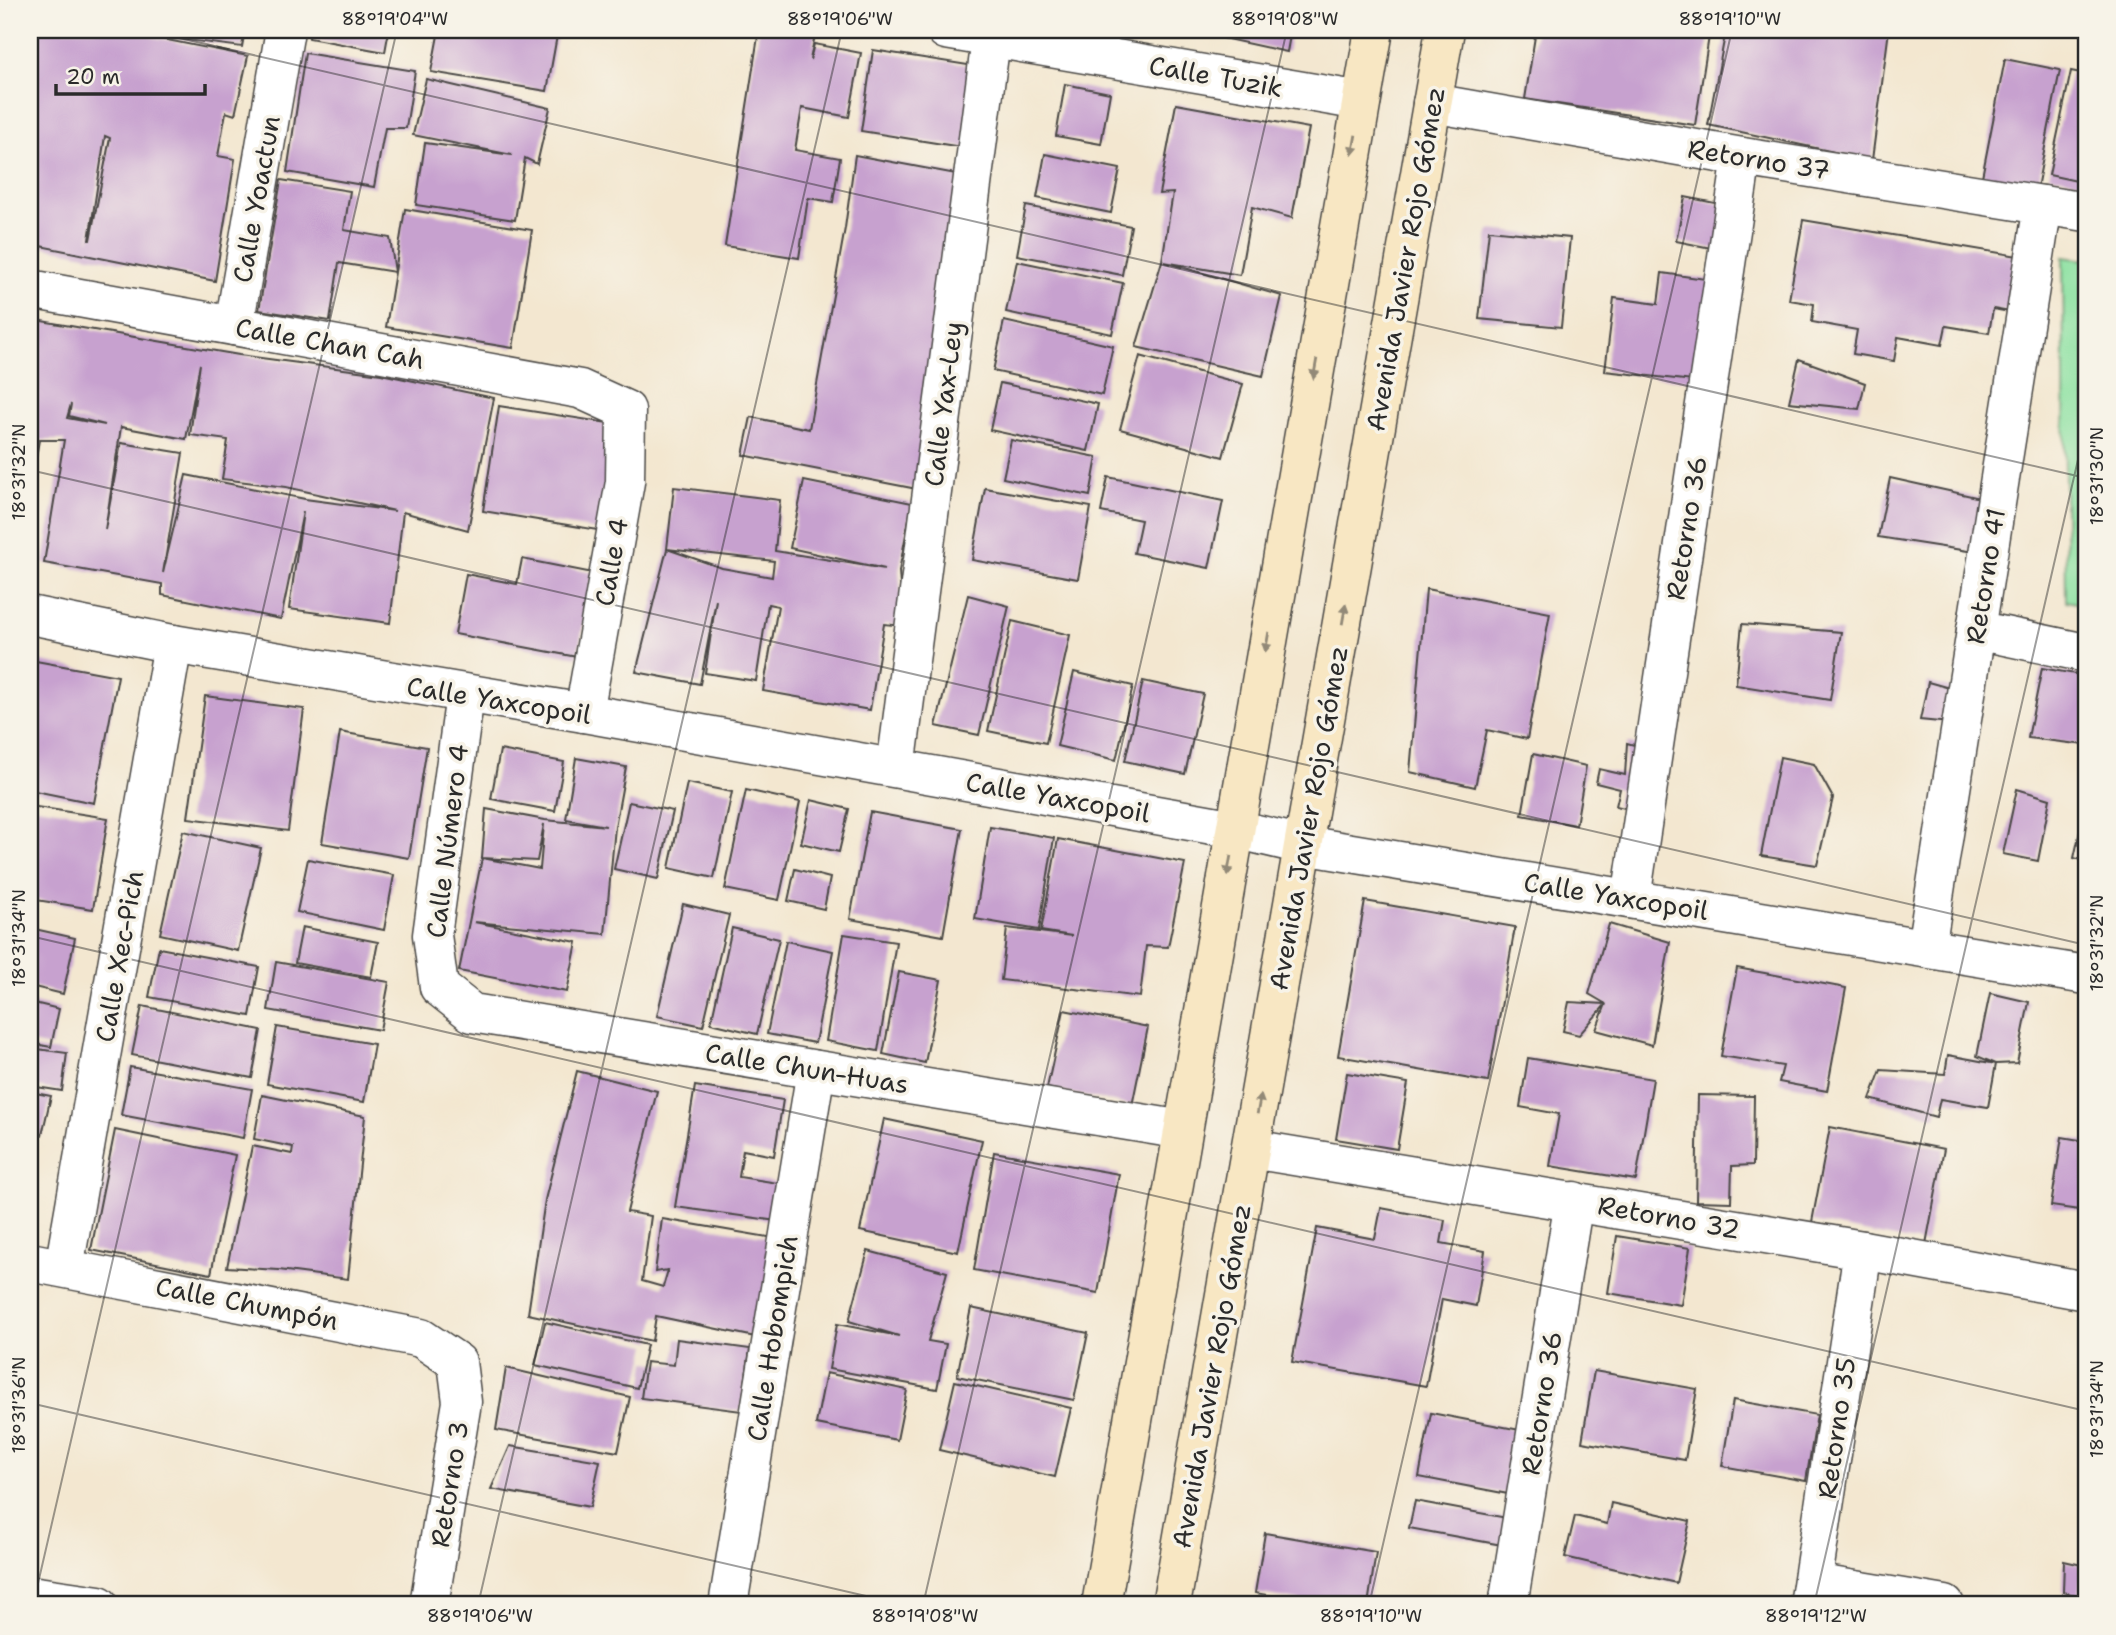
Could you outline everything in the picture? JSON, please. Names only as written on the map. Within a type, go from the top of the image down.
[{"type":"main road","points":[[1101,1605],[1374,30]]},
{"type":"main road","name":"Avenida Javier Rojo Gómez","points":[[1171,1605],[1445,30]]},
{"type":"street","name":"Calle Yoactun","points":[[234,326],[285,30]]},
{"type":"street","name":"Calle Tuzik","points":[[946,30],[1362,101]]},
{"type":"street","name":"Calle Yax-Ley","points":[[896,768],[991,39]]},
{"type":"street","name":"Retorno 37","points":[[1432,103],[1742,157],[2086,212]]},
{"type":"street","name":"Retorno 36","points":[[1631,899],[1742,157]]},
{"type":"street","name":"Retorno 41","points":[[1926,947],[2043,205]]},
{"type":"street","name":"Calle Chan Cah","points":[[30,289],[580,389],[626,410]]},
{"type":"street","name":"Calle 4","points":[[584,713],[625,482],[626,410]]},
{"type":"street","name":"Calle Yaxcopoil","points":[[30,615],[173,645],[896,768],[1235,829],[1303,845],[2086,975]]},
{"type":"street","points":[[1976,630],[2086,653]]},
{"type":"street","name":"Calle Xec-Pich","points":[[47,1265],[173,645]]},
{"type":"street","name":"Calle Número 4","points":[[439,987],[432,935],[465,695]]},
{"type":"street","name":"Calle Chun-Huas","points":[[439,987],[472,1013],[1183,1130]]},
{"type":"street","name":"Calle Hobompich","points":[[728,1605],[816,1070]]},
{"type":"street","name":"Retorno 32","points":[[1251,1149],[1863,1250],[2086,1291]]},
{"type":"street","name":"Retorno 36","points":[[1508,1605],[1574,1201]]},
{"type":"street","name":"Retorno 35","points":[[1811,1594],[1863,1250]]},
{"type":"street","name":"Calle Chumpón","points":[[47,1265],[421,1338],[457,1362]]},
{"type":"street","name":"Retorno 3","points":[[429,1605],[462,1402],[457,1362]]},
{"type":"street","points":[[1811,1594],[1945,1605]]},
{"type":"street","points":[[30,1595],[99,1605]]},
{"type":"green space","points":[[2063,257],[2086,260],[2086,605],[2066,601]]},
{"type":"building","points":[[30,30],[245,30],[242,47],[132,33],[248,56],[235,115],[226,112],[218,156],[235,159],[215,281],[30,244]],"holes":[[[105,136],[110,138],[90,240],[89,240]]]},
{"type":"building","points":[[308,30],[389,30],[385,52],[309,38]]},
{"type":"building","points":[[439,30],[558,30],[547,91],[431,72]]},
{"type":"building","points":[[759,30],[816,30],[810,60],[814,44],[861,53],[849,117],[802,108],[795,150],[840,158],[833,202],[808,198],[799,258],[725,246]]},
{"type":"building","points":[[1186,30],[1291,30],[1287,52]]},
{"type":"building","points":[[1536,30],[1710,30],[1695,125],[1525,99]]},
{"type":"building","points":[[1726,30],[1889,30],[1872,160],[1708,125]]},
{"type":"building","points":[[873,50],[987,68],[974,149],[861,131]]},
{"type":"building","points":[[305,53],[415,71],[406,128],[385,128],[374,187],[287,172]]},
{"type":"building","points":[[2005,59],[2060,70],[2037,188],[1982,177]]},
{"type":"building","points":[[2071,71],[2086,74],[2086,183],[2049,175]]},
{"type":"building","points":[[426,79],[550,108],[537,164],[525,158],[515,220],[416,205],[425,143],[512,155],[413,135]]},
{"type":"building","points":[[1065,84],[1110,93],[1101,144],[1056,136]]},
{"type":"building","points":[[1176,104],[1309,128],[1292,218],[1252,207],[1240,275],[1164,262],[1282,296],[1263,376],[1136,347],[1162,261],[1173,193],[1159,194]]},
{"type":"building","points":[[1045,154],[1120,169],[1111,213],[1037,198]]},
{"type":"building","points":[[855,155],[972,177],[917,489],[743,455],[751,417],[809,429],[845,228]]},
{"type":"building","points":[[281,180],[350,191],[344,230],[390,238],[395,272],[339,263],[330,321],[259,310]]},
{"type":"building","points":[[1685,197],[1730,206],[1721,250],[1676,241]]},
{"type":"building","points":[[1026,206],[1131,226],[1122,275],[1017,255]]},
{"type":"building","points":[[405,209],[532,230],[513,348],[386,327]]},
{"type":"building","points":[[1803,220],[2030,258],[2021,314],[1993,309],[1989,333],[1946,326],[1942,345],[1898,337],[1894,361],[1853,354],[1857,330],[1812,322],[1814,304],[1789,300]]},
{"type":"building","points":[[1489,230],[1570,238],[1561,327],[1479,319]]},
{"type":"building","points":[[1017,261],[1123,283],[1112,334],[1006,312]]},
{"type":"building","points":[[1662,273],[1713,280],[1693,381],[1605,371],[1614,298],[1658,304]]},
{"type":"building","points":[[30,319],[239,355],[381,374],[494,398],[468,530],[403,512],[390,623],[289,609],[303,512],[281,619],[162,595],[162,584],[44,563],[64,440],[39,440],[30,491]],"holes":[[[200,364],[190,435],[228,440],[222,479],[286,487],[395,511],[305,499],[186,475],[163,573],[183,453],[121,443],[105,530],[121,427],[186,439]],[[71,404],[69,416],[105,425],[67,418]]]},
{"type":"building","points":[[1004,321],[1113,346],[1102,395],[993,371]]},
{"type":"building","points":[[1140,356],[1243,384],[1223,457],[1120,429]]},
{"type":"building","points":[[1799,359],[1865,383],[1859,409],[1789,402]]},
{"type":"building","points":[[1000,383],[1098,404],[1088,451],[990,430]]},
{"type":"building","points":[[499,406],[621,425],[604,531],[483,511]]},
{"type":"building","points":[[1011,440],[1097,457],[1090,496],[1003,478]]},
{"type":"building","points":[[1108,477],[1223,501],[1209,568],[1134,553],[1141,520],[1101,512]]},
{"type":"building","points":[[1890,478],[1985,499],[1981,553],[1878,537]]},
{"type":"building","points":[[804,481],[912,503],[899,571],[903,626],[884,624],[870,710],[763,691],[778,606],[768,604],[756,681],[705,673],[716,600],[700,684],[636,672],[667,549],[674,487],[780,500],[775,551],[885,569],[790,548]],"holes":[[[667,549],[774,561],[772,577],[722,568]]]},
{"type":"building","points":[[985,488],[1091,507],[1078,579],[972,560]]},
{"type":"building","points":[[522,559],[593,573],[577,657],[455,634],[466,574],[517,584]]},
{"type":"building","points":[[1426,589],[1550,613],[1527,739],[1487,730],[1475,787],[1410,772]]},
{"type":"building","points":[[968,595],[1009,606],[979,735],[936,726]]},
{"type":"building","points":[[1012,621],[1070,635],[1046,743],[988,731]]},
{"type":"building","points":[[1742,624],[1841,632],[1830,700],[1736,685]]},
{"type":"building","points":[[36,661],[118,676],[94,803],[30,790],[30,693]]},
{"type":"building","points":[[2042,668],[2086,676],[2086,745],[2028,738]]},
{"type":"building","points":[[1074,672],[1133,686],[1116,760],[1057,746]]},
{"type":"building","points":[[1143,681],[1203,694],[1185,774],[1125,761]]},
{"type":"building","points":[[1928,682],[1953,689],[1950,723],[1920,720]]},
{"type":"building","points":[[205,696],[304,709],[288,831],[188,818]]},
{"type":"building","points":[[340,732],[427,747],[409,858],[322,843]]},
{"type":"building","points":[[1627,743],[1649,749],[1638,811],[1616,806],[1620,789],[1596,783],[1599,769],[1625,775]]},
{"type":"building","points":[[500,750],[564,762],[555,811],[491,799]]},
{"type":"building","points":[[1533,754],[1586,766],[1576,825],[1522,815]]},
{"type":"building","points":[[1780,757],[1814,764],[1833,798],[1817,865],[1761,856]]},
{"type":"building","points":[[576,758],[626,767],[615,827],[605,934],[474,922],[577,942],[567,992],[459,971],[482,858],[486,809],[545,820],[606,826],[566,819]],"holes":[[[544,824],[540,869],[482,858],[537,861]]]},
{"type":"building","points":[[687,783],[732,792],[714,878],[669,868]]},
{"type":"building","points":[[2017,789],[2050,799],[2038,861],[2003,854]]},
{"type":"building","points":[[746,790],[800,802],[779,900],[725,889]]},
{"type":"building","points":[[811,800],[849,809],[839,852],[801,843]]},
{"type":"building","points":[[629,802],[673,811],[658,879],[614,869]]},
{"type":"building","points":[[30,806],[108,818],[93,909],[30,899]]},
{"type":"building","points":[[870,812],[962,829],[943,936],[850,919]]},
{"type":"building","points":[[2084,813],[2086,814],[2086,861],[2074,858]]},
{"type":"building","points":[[990,827],[1054,838],[1039,930],[975,919]]},
{"type":"building","points":[[183,831],[261,848],[238,951],[160,934]]},
{"type":"building","points":[[1058,839],[1185,863],[1168,947],[1146,946],[1140,997],[1001,980],[1007,928],[1072,936],[1041,931]]},
{"type":"building","points":[[308,859],[394,875],[384,930],[297,912]]},
{"type":"building","points":[[795,869],[830,878],[824,909],[788,901]]},
{"type":"building","points":[[1365,901],[1515,927],[1488,1082],[1338,1056]]},
{"type":"building","points":[[683,904],[729,915],[703,1026],[657,1016]]},
{"type":"building","points":[[1609,924],[1670,942],[1652,1045],[1596,1030],[1606,1004],[1589,994]]},
{"type":"building","points":[[302,927],[378,942],[371,977],[295,963]]},
{"type":"building","points":[[30,928],[75,938],[63,994],[30,986]]},
{"type":"building","points":[[732,928],[779,939],[757,1034],[711,1023]]},
{"type":"building","points":[[844,934],[896,942],[878,1051],[826,1041]]},
{"type":"building","points":[[786,941],[833,951],[815,1043],[767,1034]]},
{"type":"building","points":[[159,948],[259,967],[250,1016],[149,997]]},
{"type":"building","points":[[276,962],[389,982],[380,1030],[268,1010]]},
{"type":"building","points":[[1737,968],[1846,988],[1827,1091],[1779,1082],[1783,1066],[1721,1056]]},
{"type":"building","points":[[899,972],[941,980],[925,1063],[883,1054]]},
{"type":"building","points":[[1990,993],[2029,1002],[2017,1063],[1996,1064],[1977,1056]]},
{"type":"building","points":[[30,1002],[59,1009],[51,1047],[30,1043]]},
{"type":"building","points":[[1569,1002],[1606,1004],[1579,1035],[1563,1031]]},
{"type":"building","points":[[142,1006],[261,1030],[252,1078],[132,1055]]},
{"type":"building","points":[[1064,1010],[1148,1027],[1132,1106],[1047,1088]]},
{"type":"building","points":[[277,1027],[374,1044],[364,1102],[267,1084]]},
{"type":"building","points":[[30,1048],[67,1053],[62,1091],[30,1086]]},
{"type":"building","points":[[1948,1055],[1996,1064],[1988,1107],[1940,1099],[1936,1117],[1870,1099],[1881,1070],[1945,1074]]},
{"type":"building","points":[[1528,1058],[1653,1079],[1636,1180],[1550,1166],[1559,1114],[1520,1107]]},
{"type":"building","points":[[130,1067],[252,1089],[243,1138],[121,1115]]},
{"type":"building","points":[[577,1071],[657,1091],[627,1212],[651,1216],[642,1281],[663,1287],[668,1270],[655,1272],[662,1219],[780,1239],[760,1338],[656,1316],[652,1341],[528,1314],[545,1200]]},
{"type":"building","points":[[1347,1073],[1408,1083],[1397,1149],[1336,1139]]},
{"type":"building","points":[[695,1086],[783,1100],[774,1156],[743,1150],[739,1177],[791,1185],[784,1222],[675,1207]]},
{"type":"building","points":[[30,1092],[51,1096],[42,1135],[30,1132]]},
{"type":"building","points":[[262,1095],[365,1116],[348,1279],[279,1270],[227,1267],[252,1146],[292,1154],[293,1147],[254,1139]]},
{"type":"building","points":[[1698,1095],[1754,1096],[1753,1165],[1732,1166],[1731,1202],[1696,1201]]},
{"type":"building","points":[[884,1119],[982,1140],[958,1252],[860,1231]]},
{"type":"building","points":[[1830,1127],[1944,1149],[1926,1244],[1812,1222]]},
{"type":"building","points":[[115,1130],[235,1155],[211,1274],[91,1250]]},
{"type":"building","points":[[2062,1137],[2086,1141],[2086,1211],[2051,1206]]},
{"type":"building","points":[[994,1152],[1119,1174],[1098,1293],[974,1270]]},
{"type":"building","points":[[1381,1208],[1445,1220],[1441,1243],[1485,1251],[1476,1306],[1442,1299],[1426,1386],[1292,1362],[1317,1228],[1375,1239]]},
{"type":"building","points":[[1617,1236],[1690,1248],[1681,1305],[1608,1293]]},
{"type":"building","points":[[868,1251],[947,1272],[928,1341],[946,1344],[937,1389],[829,1369],[837,1324],[899,1336],[849,1321]]},
{"type":"building","points":[[971,1308],[1088,1333],[1074,1400],[957,1376]]},
{"type":"building","points":[[545,1322],[647,1345],[637,1388],[535,1365]]},
{"type":"building","points":[[677,1339],[750,1349],[741,1411],[641,1398],[646,1362],[674,1365]]},
{"type":"building","points":[[506,1368],[630,1397],[618,1452],[496,1430]]},
{"type":"building","points":[[1594,1371],[1697,1389],[1685,1460],[1582,1442]]},
{"type":"building","points":[[826,1373],[907,1390],[897,1440],[816,1424]]},
{"type":"building","points":[[955,1381],[1071,1408],[1055,1477],[939,1450]]},
{"type":"building","points":[[1733,1400],[1817,1415],[1806,1481],[1722,1466]]},
{"type":"building","points":[[1431,1413],[1520,1430],[1508,1494],[1419,1477]]},
{"type":"building","points":[[510,1446],[600,1461],[590,1507],[491,1489]]},
{"type":"building","points":[[1415,1501],[1507,1518],[1502,1545],[1409,1528]]},
{"type":"building","points":[[1611,1503],[1690,1521],[1676,1583],[1565,1557],[1575,1516],[1607,1524]]},
{"type":"building","points":[[1265,1533],[1376,1552],[1368,1605],[1326,1605],[1255,1593]]},
{"type":"building","points":[[2064,1561],[2082,1565],[2079,1596],[2063,1592]]}]
